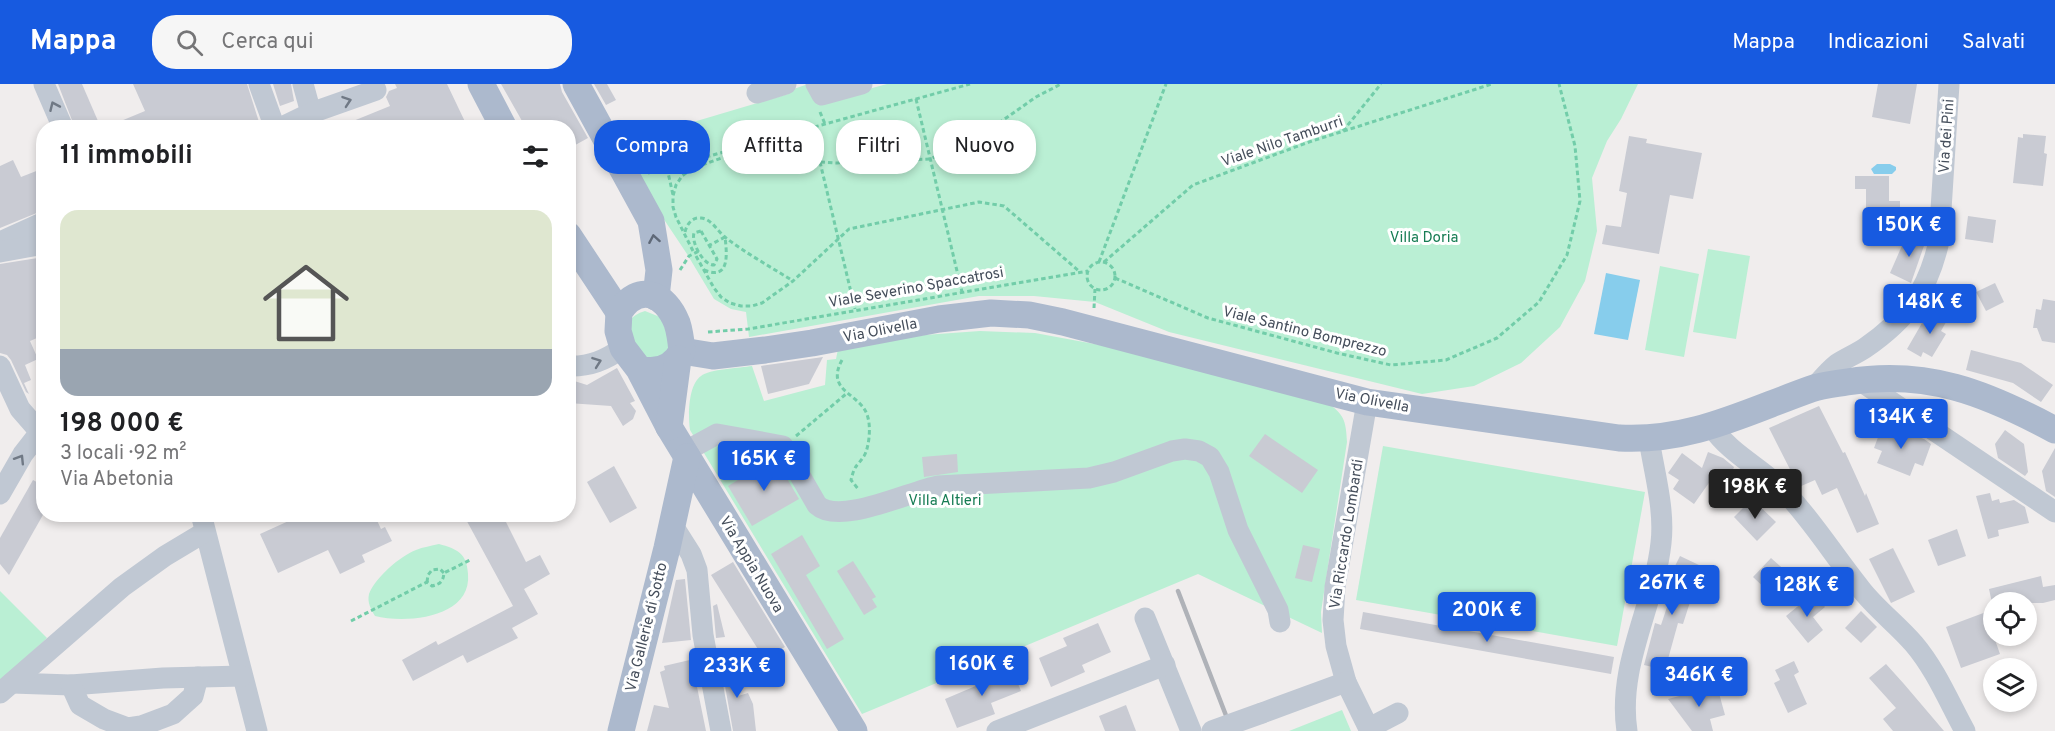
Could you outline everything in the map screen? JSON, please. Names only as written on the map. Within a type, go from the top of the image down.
[{"type":"main road","points":[[481,84],[500,120]]},
{"type":"main road","points":[[576,84],[651,221],[659,270],[656,297]]},
{"type":"main road","points":[[576,247],[619,312]]},
{"type":"main road","points":[[669,428],[680,348],[674,316],[656,297],[640,293],[624,304],[619,312],[618,331],[631,358],[649,371],[663,369],[680,348]]},
{"type":"main road","name":"Via Olivella","points":[[680,348],[712,356],[773,349],[939,319],[992,314],[1029,315],[1367,402],[1608,436],[1649,439],[1686,434],[1712,427],[1814,388],[1859,380],[1910,378],[1951,385],[2000,402],[2055,430]]},
{"type":"main road","name":"Via Appia Nuova","points":[[631,358],[669,428],[854,731]]},
{"type":"main road","name":"Via Gallerie di Sotto","points":[[621,731],[672,524],[686,454]]},
{"type":"street","points":[[44,84],[60,120]]},
{"type":"street","points":[[259,84],[271,120]]},
{"type":"street","points":[[303,84],[312,113]]},
{"type":"street","points":[[291,120],[376,90],[373,84]]},
{"type":"street","points":[[757,93],[786,84]]},
{"type":"street","points":[[816,84],[822,95],[862,84]]},
{"type":"street","name":"Via dei Pini","points":[[1814,388],[1835,366],[1896,325],[1913,305],[1934,264],[1939,241],[1949,84]]},
{"type":"street","points":[[0,242],[36,226]]},
{"type":"street","points":[[0,252],[36,245]]},
{"type":"street","points":[[576,366],[631,358]]},
{"type":"street","points":[[0,366],[20,410],[36,425]]},
{"type":"street","points":[[1859,380],[2055,512]]},
{"type":"street","name":"Via Riccardo Lombardi","points":[[1367,402],[1336,578],[1333,609],[1336,646],[1346,682],[1370,729]]},
{"type":"street","points":[[1712,427],[1727,444],[1768,475],[1787,494],[1817,529],[1861,591],[1918,648],[1936,675],[1965,731]]},
{"type":"street","points":[[686,454],[717,434],[783,446],[817,505],[822,510],[836,513],[885,503],[916,491],[938,486],[1089,478],[1114,472],[1172,451],[1185,449],[1199,451],[1210,457],[1219,472],[1238,530],[1278,610],[1280,622]]},
{"type":"street","points":[[0,494],[23,454],[36,438]]},
{"type":"street","points":[[1626,731],[1627,680],[1661,544],[1661,516],[1649,439]]},
{"type":"street","points":[[6,688],[122,587],[165,556],[203,523],[257,731]]},
{"type":"street","points":[[672,524],[691,554],[697,570],[702,635],[721,731]]},
{"type":"street","points":[[1145,618],[1191,731]]},
{"type":"street","points":[[1009,729],[1165,665]]},
{"type":"street","points":[[6,688],[242,676]]},
{"type":"street","points":[[71,685],[80,705],[104,719],[128,728],[141,726],[173,714],[193,696],[198,677]]},
{"type":"street","points":[[1212,731],[1346,682]]},
{"type":"street","points":[[1370,729],[1398,713]]},
{"type":"path","points":[[710,156],[970,84]]},
{"type":"path","points":[[824,162],[930,159],[979,137],[1036,97],[1061,84]]},
{"type":"path","points":[[1099,262],[1166,84]]},
{"type":"path","points":[[1341,133],[1381,84]]},
{"type":"path","name":"Viale Nilo Tamburri","points":[[1104,262],[1193,185],[1309,142],[1492,84]]},
{"type":"path","name":"Viale Santino Bomprezzo","points":[[1115,278],[1208,318],[1337,353],[1391,365],[1446,360],[1497,338],[1539,302],[1567,255],[1580,201],[1575,146],[1559,84]]},
{"type":"path","points":[[916,99],[962,292]]},
{"type":"path","points":[[820,112],[825,124]]},
{"type":"path","points":[[673,195],[676,185],[691,169],[722,158]]},
{"type":"path","points":[[668,174],[676,217],[693,250]]},
{"type":"path","points":[[823,174],[855,310]]},
{"type":"path","points":[[696,256],[721,297],[730,303],[752,306],[762,303],[793,281],[849,229],[979,202],[1004,206],[1080,272]]},
{"type":"path","points":[[685,234],[690,222],[699,218],[708,220],[724,237],[793,281]]},
{"type":"path","points":[[696,231],[703,233],[710,245],[717,259],[714,265],[706,264],[699,251],[692,238],[696,231]]},
{"type":"path","points":[[710,245],[724,237]]},
{"type":"path","points":[[704,270],[713,273],[725,265],[728,255],[724,237]]},
{"type":"path","points":[[689,256],[699,251]]},
{"type":"path","points":[[1104,262],[1114,270],[1115,281],[1105,290],[1092,288],[1086,277],[1088,267],[1104,262]]},
{"type":"path","name":"Viale Severino Spaccatrosi","points":[[680,348],[748,328],[1088,271]]},
{"type":"path","points":[[1095,289],[1095,302]]},
{"type":"path","points":[[847,336],[847,353],[837,372],[840,385],[846,394],[858,400],[868,417],[868,441],[865,454],[854,466],[850,480],[862,494],[885,503]]},
{"type":"path","points":[[783,446],[846,394]]},
{"type":"path","points":[[444,573],[470,560]]},
{"type":"path","points":[[427,582],[432,570],[440,569],[444,573]]},
{"type":"path","points":[[427,582],[432,586],[439,584],[443,580],[444,573]]},
{"type":"path","points":[[351,621],[427,582]]},
{"type":"green space","name":"Villa Doria","points":[[808,84],[821,102],[887,84],[1638,84],[1607,141],[1592,178],[1597,231],[1585,281],[1560,327],[1521,363],[1474,386],[1422,394],[1169,332],[1095,302],[1034,296],[979,296],[749,337],[746,312],[731,309],[714,299],[634,174],[710,174],[710,120],[700,120],[788,94],[788,91]]},
{"type":"green space","points":[[1708,249],[1750,256],[1736,339],[1693,332]]},
{"type":"green space","points":[[1660,266],[1699,274],[1684,357],[1645,350]]},
{"type":"green space","points":[[645,311],[660,317],[666,330],[670,351],[661,359],[645,357],[629,331],[631,320]]},
{"type":"green space","name":"Villa Altieri","points":[[980,331],[1035,333],[1100,345],[1326,402],[1337,410],[1345,423],[1347,442],[1321,612],[1322,633],[1198,574],[862,714],[690,430],[691,393],[697,380],[705,374],[717,370],[752,366],[764,401],[825,385],[827,360],[836,359],[838,349],[924,335]]},
{"type":"green space","points":[[1383,446],[1645,492],[1617,646],[1356,600]]},
{"type":"green space","points":[[439,544],[456,550],[466,561],[468,574],[466,589],[460,600],[449,609],[419,618],[375,616],[369,603],[369,594],[382,575],[410,553]]},
{"type":"green space","points":[[0,591],[47,638],[0,682]]},
{"type":"green space","points":[[1342,710],[1351,731],[1289,731]]},
{"type":"water","points":[[1877,164],[1890,164],[1896,167],[1896,170],[1892,174],[1874,174],[1871,169]]},
{"type":"water","points":[[1606,273],[1640,280],[1628,340],[1594,334]]},
{"type":"building","points":[[58,84],[82,84],[98,120],[72,120]]},
{"type":"building","points":[[133,84],[247,84],[258,120],[123,120],[145,111]]},
{"type":"building","points":[[273,84],[291,84],[294,101],[280,106]]},
{"type":"building","points":[[395,84],[447,84],[464,120],[356,120],[390,106],[386,97],[389,91],[397,88]]},
{"type":"building","points":[[501,84],[560,84],[562,92],[588,138],[576,145],[576,120],[521,120]]},
{"type":"building","points":[[594,84],[607,84],[616,100],[606,105]]},
{"type":"building","points":[[1878,84],[1917,84],[1910,124],[1872,117]]},
{"type":"building","points":[[2023,134],[2046,136],[2044,153],[2047,154],[2043,186],[2013,183],[2018,137],[2023,138]]},
{"type":"building","points":[[1629,136],[1647,139],[1646,143],[1702,153],[1693,199],[1670,195],[1659,254],[1602,244],[1606,225],[1621,227],[1627,193],[1619,191]]},
{"type":"building","points":[[13,160],[21,177],[36,171],[36,213],[0,228],[0,166]]},
{"type":"building","points":[[1855,176],[1889,176],[1889,201],[1900,201],[1900,226],[1866,226],[1866,189],[1855,189]]},
{"type":"building","points":[[1968,216],[1996,220],[1993,243],[1965,239]]},
{"type":"building","points":[[1908,232],[1926,240],[1911,283],[1890,273]]},
{"type":"building","points":[[36,258],[36,338],[30,341],[36,360],[25,365],[31,380],[24,383],[29,394],[11,360],[7,355],[0,353],[0,264]]},
{"type":"building","points":[[1995,283],[2004,302],[1986,311],[1976,292]]},
{"type":"building","points":[[2043,299],[2055,301],[2055,343],[2042,341],[2037,328],[2033,328],[2036,309],[2041,310]]},
{"type":"building","points":[[1936,307],[1950,315],[1941,331],[1946,334],[1932,357],[1923,352],[1921,357],[1907,349],[1922,323],[1926,325]]},
{"type":"building","points":[[1971,350],[2021,363],[2053,385],[2041,402],[2013,383],[1966,370]]},
{"type":"building","points":[[823,357],[809,384],[768,394],[761,366]]},
{"type":"building","points":[[617,368],[635,401],[630,403],[636,411],[633,419],[623,426],[611,406],[576,404],[576,382],[587,385]]},
{"type":"building","points":[[1819,406],[1843,453],[1845,452],[1865,496],[1866,493],[1879,524],[1857,533],[1837,488],[1822,495],[1815,480],[1799,487],[1769,428]]},
{"type":"building","points":[[1883,424],[1924,439],[1931,444],[1923,466],[1915,463],[1910,476],[1877,463],[1882,451],[1874,448]]},
{"type":"building","points":[[2005,430],[2024,444],[2028,472],[2025,476],[1998,458],[1995,444]]},
{"type":"building","points":[[1265,434],[1318,470],[1302,493],[1249,456]]},
{"type":"building","points":[[2055,448],[2055,497],[2046,491],[2042,471]]},
{"type":"building","points":[[1708,452],[1723,458],[1734,467],[1731,474],[1718,470],[1694,504],[1673,489],[1679,480],[1668,473],[1682,453],[1702,468]]},
{"type":"building","points":[[957,454],[958,472],[924,477],[922,457]]},
{"type":"building","points":[[775,458],[799,499],[752,526],[728,486]]},
{"type":"building","points":[[614,466],[637,508],[610,523],[587,482]]},
{"type":"building","points":[[33,480],[36,482],[36,522],[39,522],[9,575],[0,564],[0,538]]},
{"type":"building","points":[[1990,493],[1992,501],[1999,499],[2000,503],[2014,500],[2025,507],[2029,523],[1998,530],[1999,536],[1988,539],[1976,496]]},
{"type":"building","points":[[1752,499],[1776,522],[1757,541],[1734,517]]},
{"type":"building","points":[[286,522],[378,522],[381,529],[385,527],[392,541],[362,555],[365,562],[340,574],[328,550],[278,573],[260,534]]},
{"type":"building","points":[[467,522],[506,522],[526,562],[540,555],[550,574],[524,589],[538,614],[512,628],[518,638],[467,663],[463,655],[413,681],[402,660],[436,641],[438,645],[513,606]]},
{"type":"building","points":[[1957,529],[1966,556],[1938,566],[1928,540]]},
{"type":"building","points":[[802,535],[820,566],[806,575],[844,639],[827,649],[771,554]]},
{"type":"building","points":[[1303,545],[1320,549],[1312,582],[1295,578]]},
{"type":"building","points":[[1893,548],[1915,592],[1891,603],[1869,559]]},
{"type":"building","points":[[1680,556],[1699,565],[1685,596],[1691,599],[1683,624],[1678,623],[1665,670],[1644,665],[1655,623],[1661,625],[1677,577],[1671,574]]},
{"type":"building","points":[[1771,558],[1789,574],[1771,594],[1753,577]]},
{"type":"building","points":[[853,561],[876,597],[872,599],[877,607],[864,615],[837,571]]},
{"type":"building","points":[[733,562],[785,647],[778,651],[781,657],[768,665],[711,575]]},
{"type":"building","points":[[2041,576],[2043,587],[2055,585],[2055,600],[2037,603],[2037,592],[1990,592],[1989,589]]},
{"type":"building","points":[[685,579],[691,640],[662,643],[676,580]]},
{"type":"building","points":[[1814,593],[1825,607],[1813,617],[1823,630],[1808,643],[1786,616]]},
{"type":"building","points":[[717,604],[725,637],[716,638],[713,606]]},
{"type":"building","points":[[1861,611],[1877,627],[1861,643],[1845,628]]},
{"type":"building","points":[[1363,612],[1614,657],[1611,674],[1360,629]]},
{"type":"building","points":[[1983,613],[1983,646],[1997,646],[2000,654],[1983,658],[1983,660],[1961,668],[1946,627]]},
{"type":"building","points":[[1098,623],[1111,652],[1082,665],[1085,672],[1051,687],[1039,658],[1067,646],[1063,638]]},
{"type":"building","points":[[728,650],[738,696],[748,693],[753,704],[756,731],[733,731],[719,652]]},
{"type":"building","points":[[694,659],[699,682],[696,682],[706,731],[647,731],[654,705],[669,708],[660,672],[665,670],[664,666]]},
{"type":"building","points":[[1794,661],[1799,672],[1794,675],[1807,704],[1788,713],[1774,683],[1780,680],[1775,670]]},
{"type":"building","points":[[1886,664],[1944,731],[1893,731],[1883,719],[1896,708],[1869,678]]},
{"type":"building","points":[[1011,666],[1021,691],[991,703],[995,714],[957,728],[945,699],[978,685],[976,680]]},
{"type":"building","points":[[1717,686],[1725,715],[1710,719],[1713,731],[1692,731],[1668,699]]},
{"type":"building","points":[[1126,705],[1136,731],[1105,731],[1099,716]]},
{"type":"railway","points":[[1178,591],[1232,731]]}]
